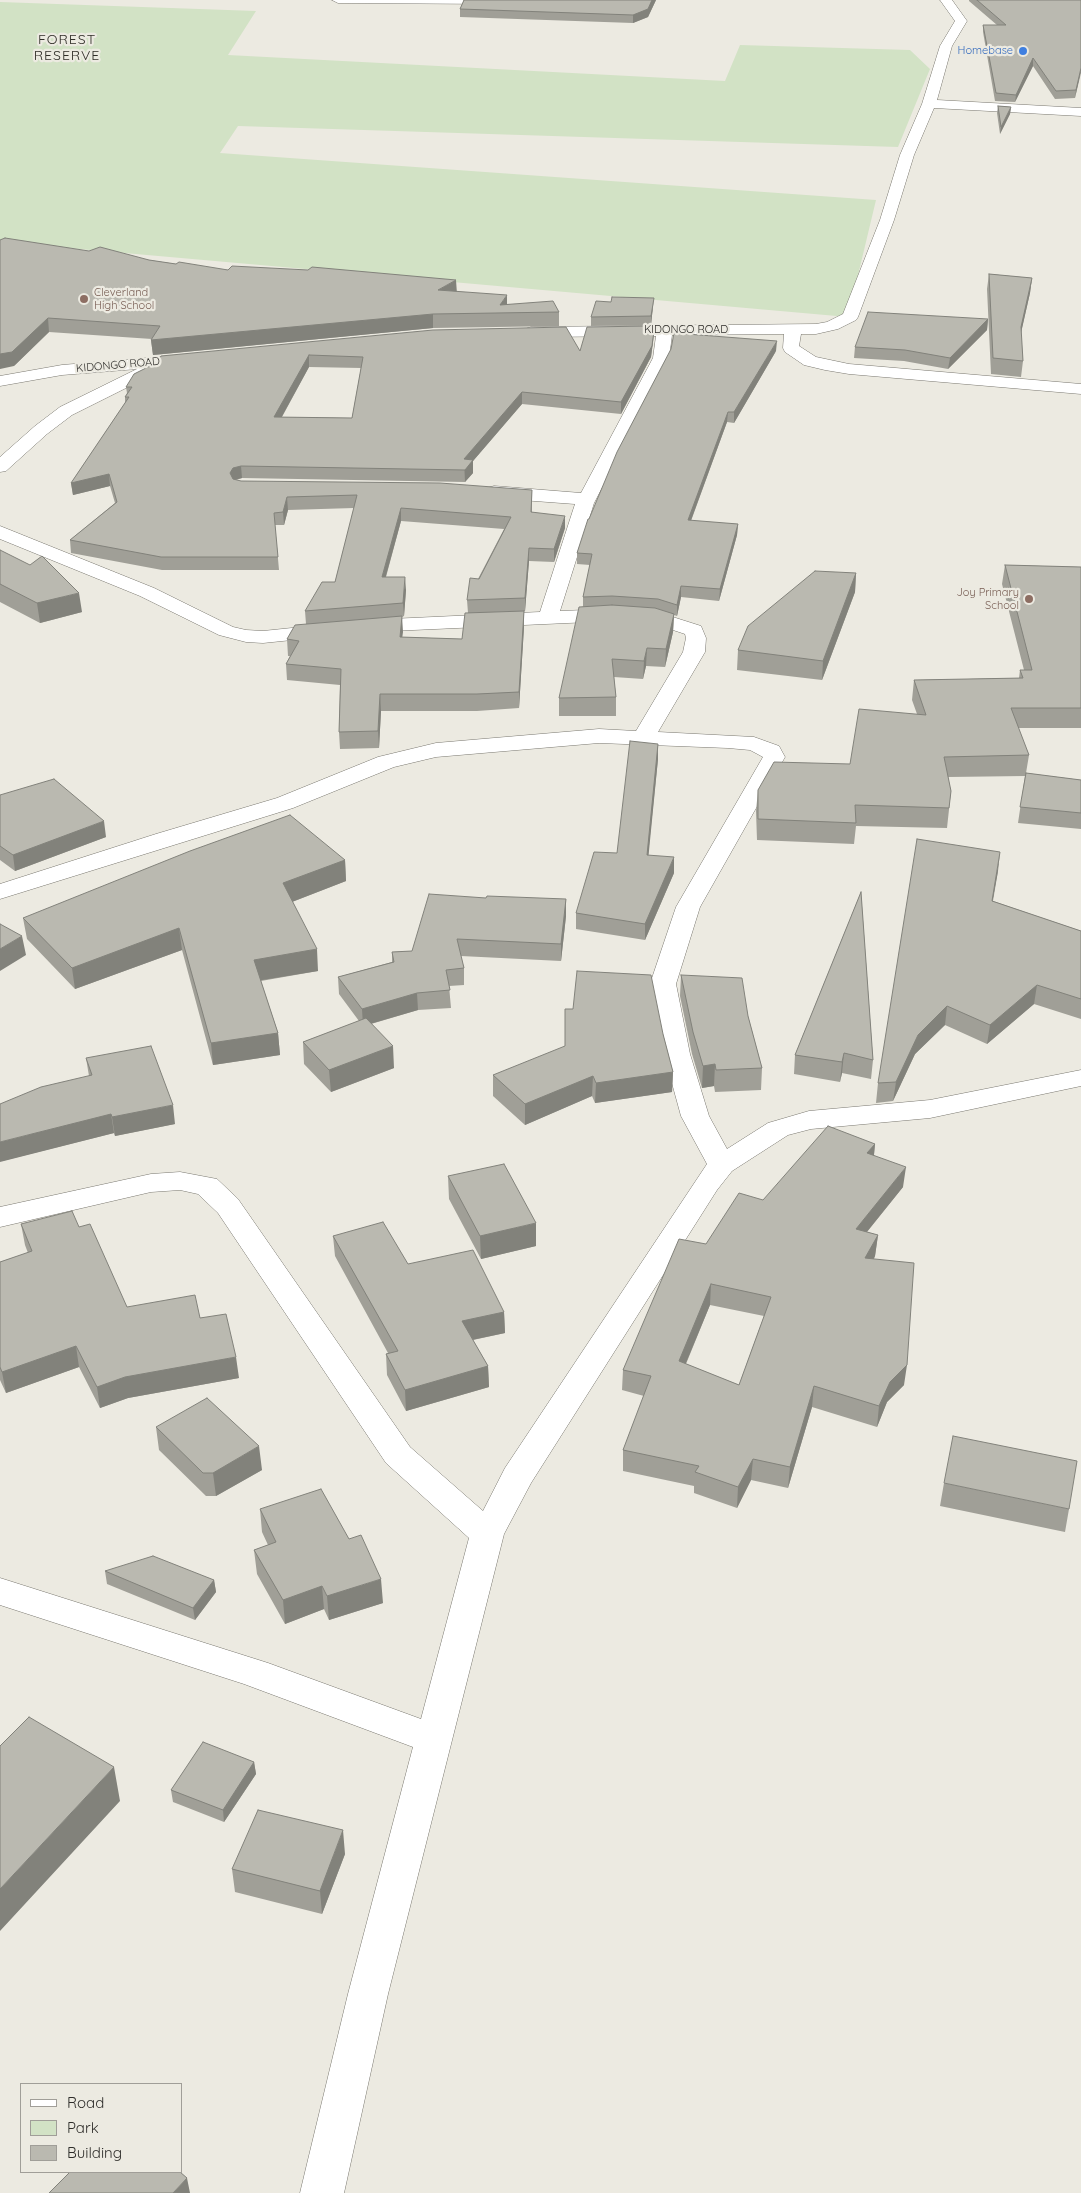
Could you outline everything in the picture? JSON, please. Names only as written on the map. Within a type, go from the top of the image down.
[{"type":"street","points":[[338,0],[512,1]]},
{"type":"street","name":"KIDONGO ROAD","points":[[516,332],[816,329],[832,326],[850,317],[887,220],[907,156],[929,104],[946,46],[961,21],[946,0]]},
{"type":"street","points":[[929,104],[1081,112]]},
{"type":"street","points":[[548,618],[588,499],[661,358],[664,330]]},
{"type":"street","points":[[793,330],[790,348],[810,361],[825,365],[849,369],[1081,389]]},
{"type":"street","name":"KIDONGO ROAD","points":[[0,380],[62,370],[212,357]]},
{"type":"street","points":[[0,468],[41,430],[66,411],[166,361]]},
{"type":"street","points":[[479,491],[588,499]]},
{"type":"street","points":[[0,532],[147,592],[226,631],[246,636],[263,637],[369,626],[612,615],[657,618],[694,630],[696,638],[694,652],[643,738]]},
{"type":"street","points":[[0,892],[164,839],[285,803],[386,762],[428,752],[599,736],[728,741],[754,744],[771,751],[774,757],[688,907],[663,984],[677,1054],[696,1116],[722,1165]]},
{"type":"street","points":[[322,2193],[368,1994],[487,1534],[517,1477],[707,1184],[722,1165],[778,1129],[809,1120],[930,1109],[1081,1078]]},
{"type":"street","points":[[0,1216],[151,1183],[180,1181],[207,1186],[228,1206],[398,1455],[487,1534]]},
{"type":"street","points":[[0,1591],[255,1673],[434,1739]]},
{"type":"green space","points":[[0,2],[256,11],[228,55],[725,81],[740,45],[910,50],[930,69],[898,147],[238,126],[220,153],[876,200],[848,317],[0,242]]},
{"type":"building","points":[[464,0],[652,0],[648,9],[633,15],[460,9]]},
{"type":"building","points":[[977,0],[1081,0],[1081,68],[1076,90],[1056,91],[1033,58],[1016,95],[996,93],[983,25],[1006,25]]},
{"type":"building","points":[[998,106],[1011,107],[1001,127]]},
{"type":"building","points":[[5,238],[89,251],[100,247],[149,260],[176,264],[179,262],[228,270],[232,266],[308,270],[312,267],[456,280],[438,290],[507,295],[500,305],[553,301],[559,312],[433,314],[151,340],[160,326],[48,318],[12,352],[0,354],[0,240]]},
{"type":"building","points":[[989,274],[1032,278],[1021,327],[1023,361],[993,358]]},
{"type":"building","points":[[612,297],[654,298],[651,316],[591,317],[596,301],[611,302]]},
{"type":"building","points":[[868,312],[988,319],[950,358],[905,350],[855,347]]},
{"type":"building","points":[[650,326],[649,330],[654,330],[652,346],[621,402],[522,392],[464,459],[473,460],[465,470],[241,466],[233,468],[230,473],[233,479],[241,481],[440,483],[532,490],[531,512],[565,516],[554,549],[529,548],[525,598],[467,600],[470,578],[479,579],[511,517],[401,508],[382,577],[405,577],[403,603],[305,611],[322,582],[335,582],[357,495],[287,497],[283,512],[274,513],[278,557],[161,557],[70,540],[117,502],[109,474],[71,483],[129,397],[125,397],[132,387],[126,387],[134,374],[158,362],[161,356],[433,330],[566,327],[580,351],[587,327]],"holes":[[[309,355],[363,357],[352,418],[274,417]]]},
{"type":"building","points":[[674,333],[777,341],[734,412],[728,412],[688,520],[738,524],[720,589],[681,586],[677,605],[658,599],[612,596],[583,597],[592,554],[577,553],[588,519],[617,452],[671,349]]},
{"type":"building","points":[[0,550],[30,565],[42,556],[79,593],[37,603],[0,584]]},
{"type":"building","points":[[1005,565],[1081,567],[1081,708],[1011,708],[1029,755],[944,757],[951,791],[949,808],[855,805],[856,823],[758,819],[758,790],[774,762],[850,764],[859,709],[926,715],[914,680],[1023,678],[1020,670],[1032,670]]},
{"type":"building","points":[[815,571],[856,573],[823,661],[738,650],[748,626]]},
{"type":"building","points":[[612,605],[655,608],[674,614],[666,649],[647,648],[644,661],[612,659],[616,697],[559,698],[579,607]]},
{"type":"building","points":[[524,611],[519,692],[380,694],[378,731],[339,732],[341,669],[286,664],[299,641],[287,639],[295,625],[402,616],[400,637],[462,639],[465,613]]},
{"type":"building","points":[[630,741],[658,744],[647,855],[674,857],[645,924],[576,913],[594,852],[617,853]]},
{"type":"building","points":[[1026,773],[1081,780],[1081,813],[1020,807]]},
{"type":"building","points":[[54,779],[104,821],[13,855],[0,846],[0,795]]},
{"type":"building","points":[[290,815],[345,860],[283,883],[317,949],[254,960],[278,1033],[211,1043],[179,928],[72,968],[23,918],[190,851]]},
{"type":"building","points":[[917,839],[1000,852],[992,901],[1081,931],[1081,999],[1037,985],[990,1025],[947,1006],[918,1035],[896,1082],[878,1083]]},
{"type":"building","points":[[861,892],[873,1060],[844,1053],[842,1062],[795,1055]]},
{"type":"building","points":[[429,894],[486,898],[487,896],[566,899],[561,944],[457,939],[464,968],[446,970],[450,990],[417,993],[362,1009],[338,977],[394,962],[392,952],[412,951]]},
{"type":"building","points":[[0,924],[22,936],[0,949]]},
{"type":"building","points":[[577,971],[651,975],[673,1072],[596,1083],[593,1076],[525,1104],[493,1075],[565,1046],[565,1009],[573,1009]]},
{"type":"building","points":[[681,975],[742,978],[748,1016],[762,1068],[716,1070],[715,1064],[703,1066],[693,1032]]},
{"type":"building","points":[[366,1018],[393,1046],[329,1070],[303,1042]]},
{"type":"building","points":[[151,1046],[173,1105],[112,1117],[111,1114],[0,1142],[0,1104],[41,1087],[92,1075],[86,1058]]},
{"type":"building","points":[[828,1126],[875,1144],[867,1153],[906,1167],[856,1229],[878,1235],[865,1258],[914,1263],[907,1365],[890,1382],[879,1406],[814,1386],[790,1467],[753,1459],[738,1487],[695,1472],[699,1466],[623,1450],[651,1376],[623,1370],[679,1239],[706,1244],[739,1193],[763,1200]],"holes":[[[711,1284],[771,1297],[739,1385],[679,1361]]]},
{"type":"building","points":[[504,1164],[536,1223],[480,1236],[448,1176]]},
{"type":"building","points":[[72,1211],[79,1227],[90,1224],[127,1307],[195,1295],[200,1318],[226,1314],[236,1357],[125,1377],[97,1387],[76,1346],[2,1372],[0,1367],[0,1262],[32,1251],[21,1224]]},
{"type":"building","points":[[383,1222],[408,1264],[473,1250],[504,1312],[462,1321],[488,1366],[405,1390],[386,1354],[398,1351],[333,1236]]},
{"type":"building","points":[[207,1398],[259,1446],[213,1473],[203,1473],[156,1427]]},
{"type":"building","points":[[953,1436],[1077,1461],[1069,1509],[944,1483]]},
{"type":"building","points":[[321,1489],[349,1539],[361,1535],[381,1579],[327,1596],[322,1586],[283,1600],[254,1550],[276,1542],[260,1509]]},
{"type":"building","points":[[153,1556],[214,1580],[193,1608],[105,1571]]},
{"type":"building","points":[[29,1717],[114,1767],[0,1889],[0,1746]]},
{"type":"building","points":[[203,1742],[254,1762],[223,1810],[171,1790]]},
{"type":"building","points":[[258,1810],[343,1830],[320,1891],[232,1869]]},
{"type":"building","points":[[69,2173],[181,2173],[187,2178],[173,2193],[49,2193]]},
{"type":"place","name":"Homebase","points":[[1023,51]]},
{"type":"place","name":"Cleverland High School","points":[[84,299]]},
{"type":"place","name":"Joy Primary School","points":[[1029,599]]},
{"type":"district","name":"FOREST RESERVE","points":[[67,48]]}]
